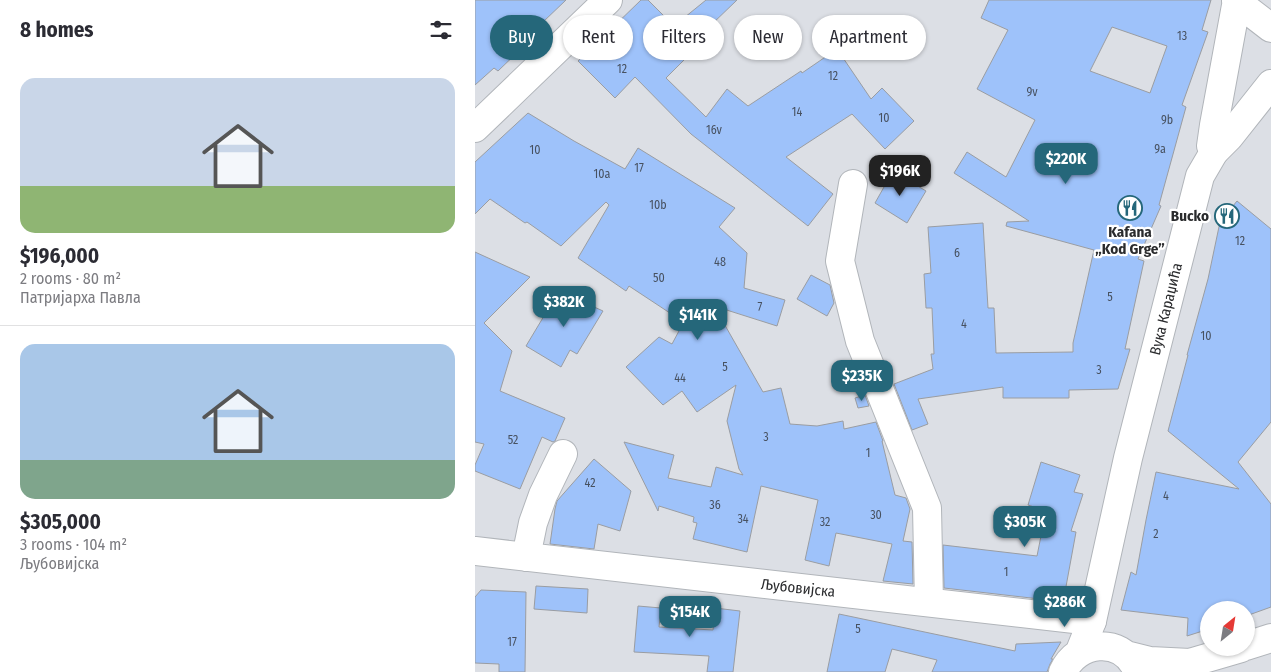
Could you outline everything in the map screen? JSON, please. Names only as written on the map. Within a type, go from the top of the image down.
[{"type":"street","points":[[475,128],[608,0]]},
{"type":"street","points":[[1214,152],[1211,146],[1214,125],[1237,1],[1271,28]]},
{"type":"street","name":"Вука Караџића","points":[[1071,662],[1092,621],[1128,458],[1200,176],[1214,152],[1229,137],[1271,84]]},
{"type":"street","points":[[853,184],[840,261],[860,341],[927,508],[929,602]]},
{"type":"street","points":[[526,557],[533,523],[543,495],[563,454]]},
{"type":"street","name":"Љубовијска","points":[[475,551],[1092,621]]},
{"type":"street","points":[[1092,621],[1125,658]]},
{"type":"street","points":[[1255,643],[1271,638]]},
{"type":"street","points":[[1071,662],[1090,647],[1101,646],[1125,658],[1184,667],[1217,656]]},
{"type":"building","points":[[475,0],[566,0],[550,15],[490,15],[490,60],[509,60],[498,71],[494,68],[475,85]]},
{"type":"building","points":[[641,0],[648,0],[663,15],[643,15],[643,60],[684,60],[666,78],[706,117],[727,89],[748,106],[821,60],[844,60],[871,99],[882,88],[914,121],[885,149],[852,114],[786,157],[833,194],[808,226],[691,134],[635,77],[615,98],[578,61],[633,60],[633,15],[626,15]]},
{"type":"building","points":[[706,0],[737,0],[721,15],[688,15]]},
{"type":"building","points":[[989,0],[1211,0],[1202,30],[1208,32],[1182,105],[1186,107],[1159,205],[1161,206],[1138,259],[1144,261],[1125,349],[1130,349],[1118,389],[1069,390],[1069,398],[1003,398],[1003,387],[918,399],[928,424],[912,430],[894,384],[933,369],[931,354],[934,354],[932,308],[926,308],[924,274],[931,273],[928,227],[983,223],[988,308],[994,308],[996,353],[1073,352],[1073,343],[1094,250],[1006,226],[1007,222],[1029,221],[954,173],[967,152],[1006,177],[1035,120],[977,89],[1008,30],[981,18]],"holes":[[[1112,27],[1167,46],[1150,93],[1090,71]]]},
{"type":"building","points":[[528,113],[625,169],[638,148],[735,208],[719,227],[747,253],[744,288],[785,300],[777,326],[714,306],[763,392],[781,388],[790,424],[817,426],[843,421],[844,429],[876,422],[883,441],[895,495],[906,498],[910,509],[903,541],[912,542],[913,584],[883,581],[892,544],[836,533],[829,566],[805,560],[818,500],[761,486],[747,552],[693,539],[697,523],[693,522],[694,517],[659,506],[658,511],[624,442],[674,455],[668,478],[711,487],[716,467],[743,475],[739,469],[727,421],[736,385],[697,412],[682,391],[663,405],[626,367],[659,337],[672,344],[680,329],[673,324],[679,319],[629,286],[626,291],[578,258],[609,205],[606,202],[561,246],[490,199],[475,214],[475,162]]},
{"type":"building","points":[[893,171],[926,191],[907,223],[875,203]]},
{"type":"building","points":[[1237,201],[1271,229],[1271,422],[1238,462],[1271,504],[1271,607],[1255,613],[1255,601],[1200,601],[1200,632],[1187,636],[1188,618],[1121,610],[1131,572],[1136,575],[1156,472],[1239,489],[1168,431],[1208,279],[1220,222]]},
{"type":"building","points":[[475,252],[530,277],[484,323],[512,351],[500,391],[565,418],[555,441],[553,442],[542,437],[520,489],[475,471],[475,465],[484,444],[475,442]]},
{"type":"building","points":[[811,275],[830,285],[834,303],[827,316],[797,299]]},
{"type":"building","points":[[559,291],[603,311],[577,354],[570,350],[561,367],[526,346]]},
{"type":"building","points":[[865,395],[869,406],[858,408],[855,398]]},
{"type":"building","points":[[594,459],[631,491],[620,531],[598,524],[594,549],[550,544],[557,501]]},
{"type":"building","points":[[1041,462],[1080,475],[1074,492],[1083,494],[1071,531],[1076,532],[1065,592],[1062,597],[1057,601],[944,588],[943,545],[1037,556],[1046,511],[1028,505]]},
{"type":"building","points":[[536,586],[588,589],[587,613],[534,609]]},
{"type":"building","points":[[481,590],[526,592],[525,672],[499,672],[499,664],[475,663],[475,597]]},
{"type":"building","points":[[638,606],[661,608],[659,627],[713,630],[715,608],[740,611],[733,672],[707,672],[709,656],[634,652]]},
{"type":"building","points":[[839,614],[1015,651],[1016,644],[1061,642],[1051,659],[1053,659],[1047,672],[932,672],[937,660],[892,649],[885,672],[827,672]]},
{"type":"place","name":"Kafana „Kod Grge”","points":[[1130,208]]},
{"type":"place","name":"Bucko","points":[[1227,216]]}]
